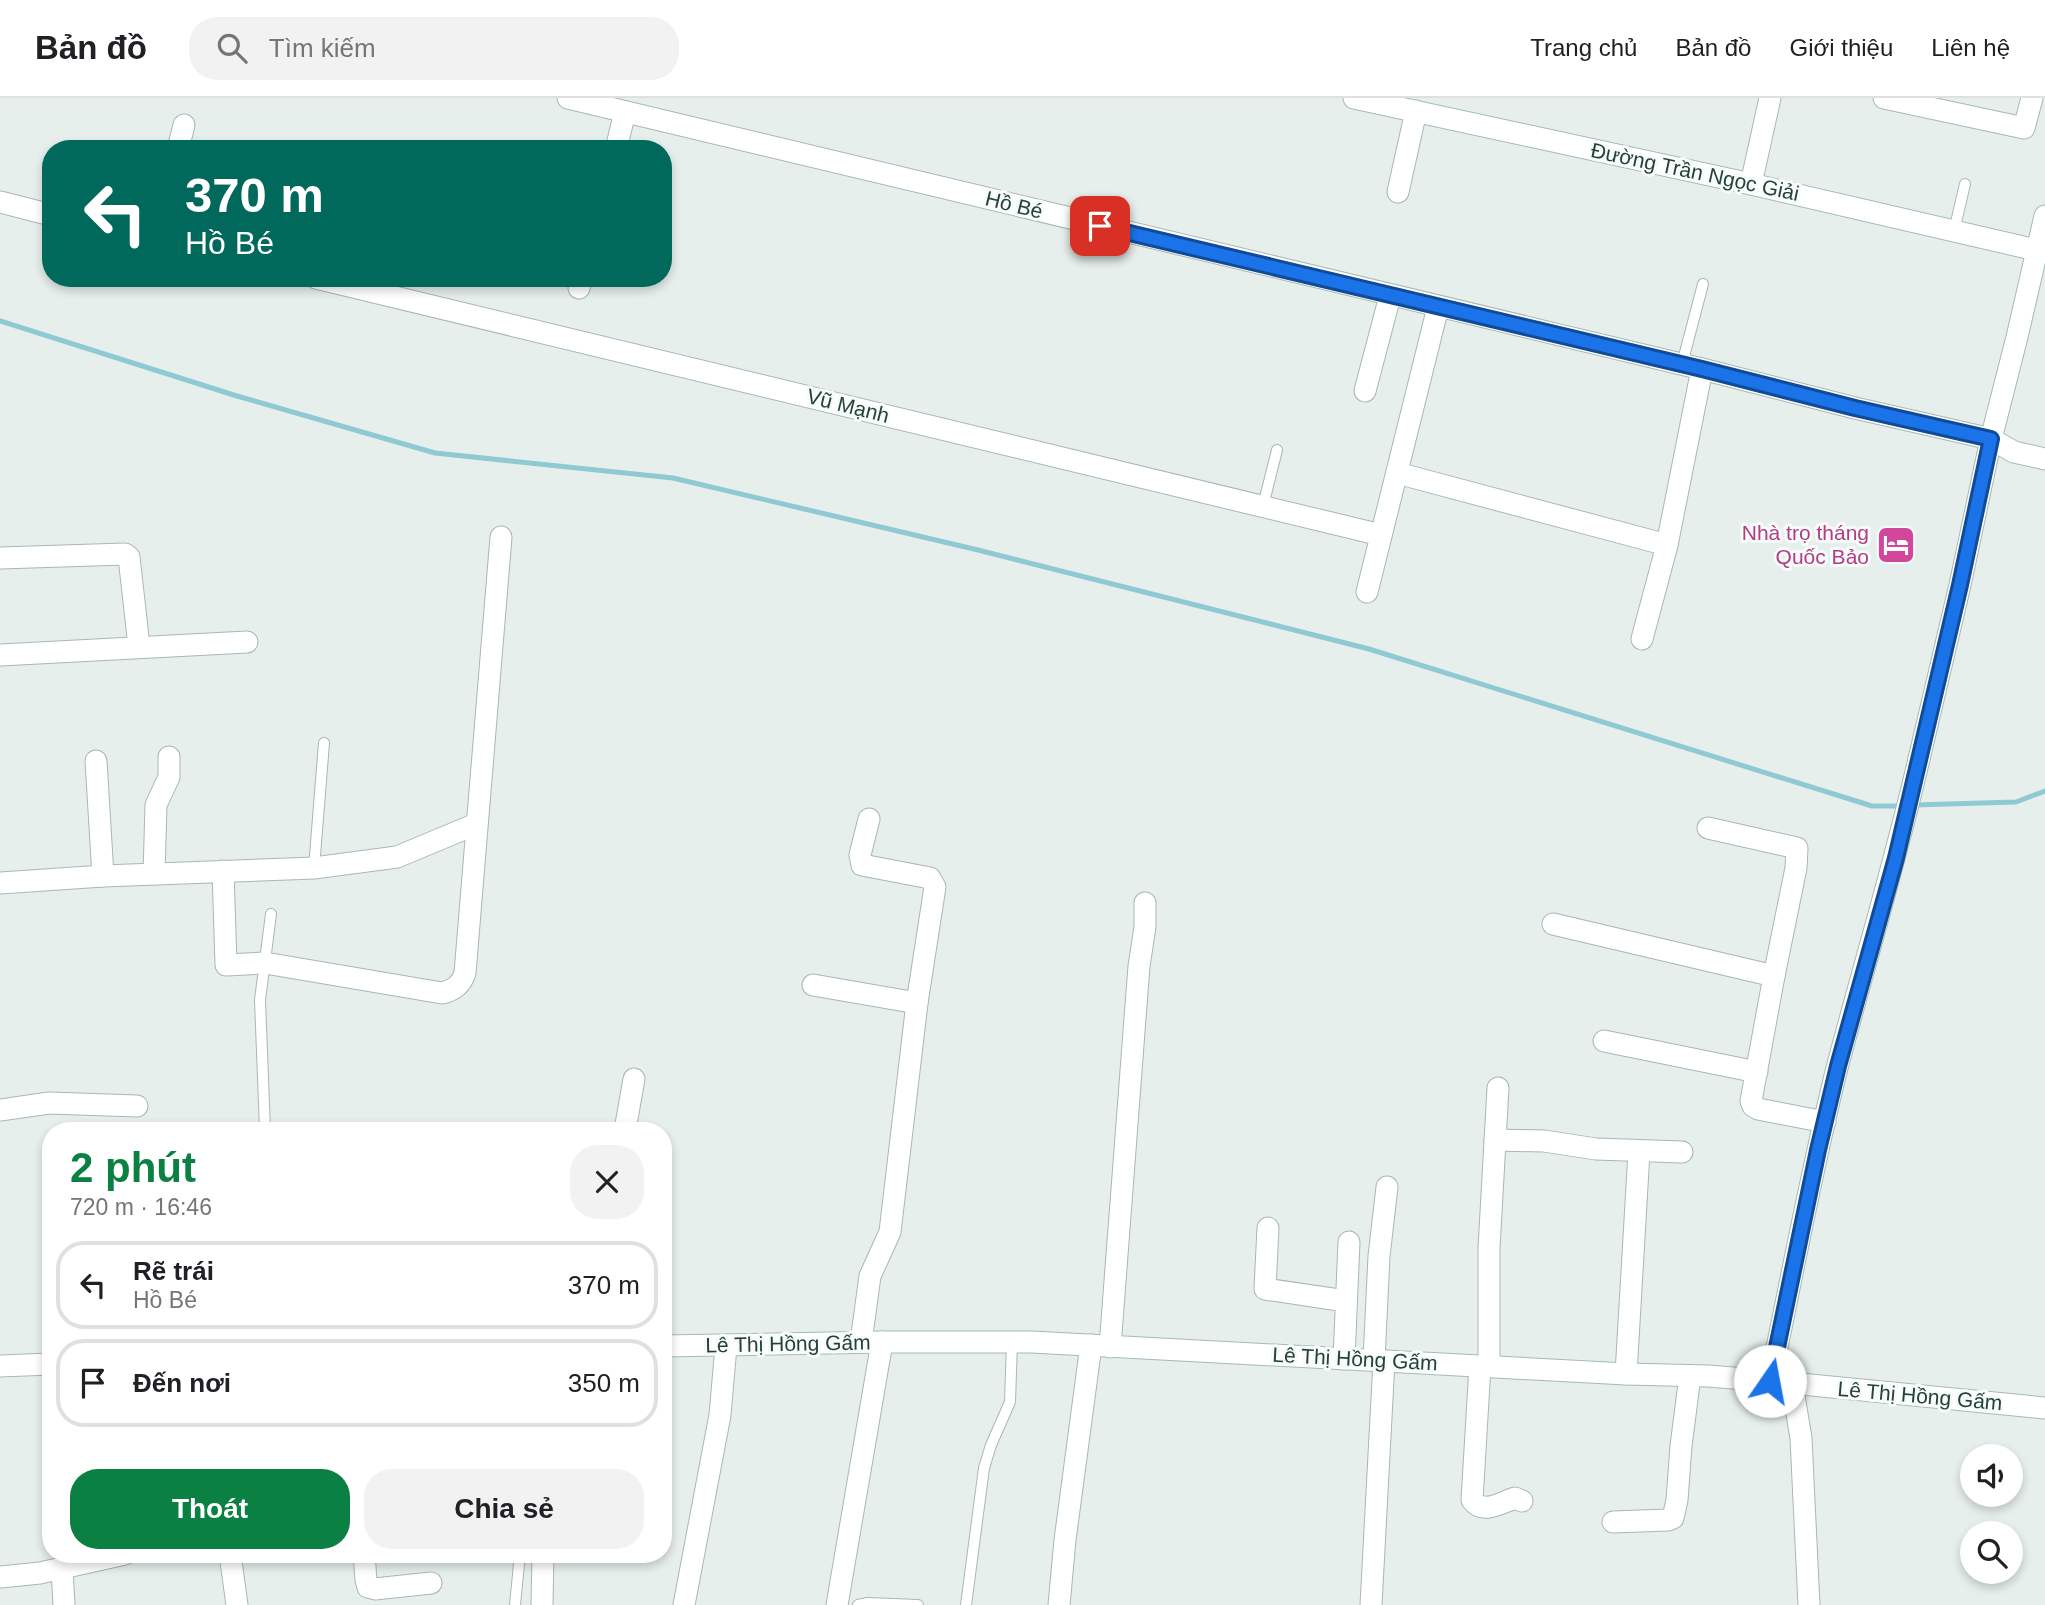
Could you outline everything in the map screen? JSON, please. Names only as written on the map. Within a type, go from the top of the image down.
[{"type":"street","name":"Hồ Bé","points":[[568,98],[621,107],[1390,296],[1991,439],[2006,449],[2045,459]]},
{"type":"street","name":"Đường Trần Ngọc Giải","points":[[1354,98],[1406,106],[2036,250]]},
{"type":"street","points":[[1751,184],[1770,98]]},
{"type":"street","points":[[1884,98],[2024,128],[2032,98]]},
{"type":"street","points":[[1398,192],[1406,106]]},
{"type":"street","points":[[617,140],[621,107]]},
{"type":"street","points":[[180,140],[184,125]]},
{"type":"street","points":[[0,202],[42,213]]},
{"type":"street","points":[[1770,1381],[1825,1122],[1896,858],[1991,439],[2045,216]]},
{"type":"street","name":"Vũ Mạnh","points":[[353,287],[1381,534]]},
{"type":"street","points":[[1365,391],[1390,296]]},
{"type":"street","points":[[1367,592],[1438,307]]},
{"type":"street","points":[[1642,639],[1667,545],[1692,366]]},
{"type":"street","points":[[1397,473],[1667,545]]},
{"type":"street","points":[[223,871],[226,965],[265,963],[442,993],[452,990],[463,980],[501,537]]},
{"type":"street","points":[[0,558],[125,554],[129,557],[139,646]]},
{"type":"street","points":[[0,655],[247,642]]},
{"type":"street","points":[[154,874],[156,805],[169,777],[169,757]]},
{"type":"street","points":[[96,761],[103,876]]},
{"type":"street","points":[[837,1605],[872,1342],[873,1267],[890,1232],[934,882],[930,878],[862,865],[860,855],[869,819]]},
{"type":"street","points":[[0,883],[314,868],[397,857],[476,824]]},
{"type":"street","points":[[1708,828],[1797,848],[1796,868],[1751,1101],[1753,1106],[1825,1122]]},
{"type":"street","points":[[1059,1605],[1067,1527],[1100,1346],[1145,927],[1145,903]]},
{"type":"street","points":[[1553,924],[1774,976]]},
{"type":"street","points":[[813,985],[917,1003]]},
{"type":"street","points":[[1604,1041],[1757,1072]]},
{"type":"street","points":[[626,1122],[634,1079]]},
{"type":"street","points":[[1498,1088],[1485,1366],[1472,1500],[1483,1508],[1494,1507],[1515,1498],[1522,1501]]},
{"type":"street","points":[[0,1110],[49,1103],[137,1106]]},
{"type":"street","points":[[1495,1140],[1544,1141],[1584,1149],[1682,1152]]},
{"type":"street","points":[[1626,1374],[1639,1152]]},
{"type":"street","points":[[1371,1605],[1379,1361],[1379,1256],[1387,1186]]},
{"type":"street","points":[[1268,1228],[1265,1289],[1346,1301]]},
{"type":"street","points":[[1344,1359],[1349,1242]]},
{"type":"street","name":"Lê Thị Hồng Gấm","points":[[672,1346],[1012,1341],[1770,1381],[2045,1408]]},
{"type":"street","points":[[684,1605],[720,1415],[726,1346]]},
{"type":"street","points":[[0,1366],[42,1364]]},
{"type":"street","points":[[1613,1522],[1673,1518],[1690,1376]]},
{"type":"street","points":[[1792,1384],[1801,1438],[1809,1605]]},
{"type":"street","points":[[0,1577],[87,1563]]},
{"type":"street","points":[[231,1563],[237,1605]]},
{"type":"street","points":[[365,1563],[366,1580],[369,1587],[375,1589],[431,1583]]},
{"type":"street","points":[[542,1605],[543,1563]]},
{"type":"street","points":[[62,1569],[64,1605]]},
{"type":"lane","points":[[1954,231],[1965,184]]},
{"type":"lane","points":[[1692,366],[1703,284]]},
{"type":"lane","points":[[1263,506],[1277,450]]},
{"type":"lane","points":[[314,868],[324,743]]},
{"type":"lane","points":[[265,1122],[260,1000],[271,914]]},
{"type":"lane","points":[[966,1605],[985,1468],[991,1445],[1010,1402],[1012,1341]]},
{"type":"lane","points":[[515,1605],[519,1563]]},
{"type":"lane","points":[[859,1605],[918,1605]]},
{"type":"waterway","points":[[0,321],[237,396],[435,453],[673,478],[978,550],[1369,649],[1872,806],[1904,806]]},
{"type":"waterway","points":[[1914,805],[2016,802],[2045,791]]},
{"type":"place","name":"Nhà trọ tháng Quốc Bảo","points":[[1896,545]]},
{"type":"route","points":[[1100,226],[1991,439],[1896,858],[1838,1066],[1818,1150],[1770,1381]]}]
